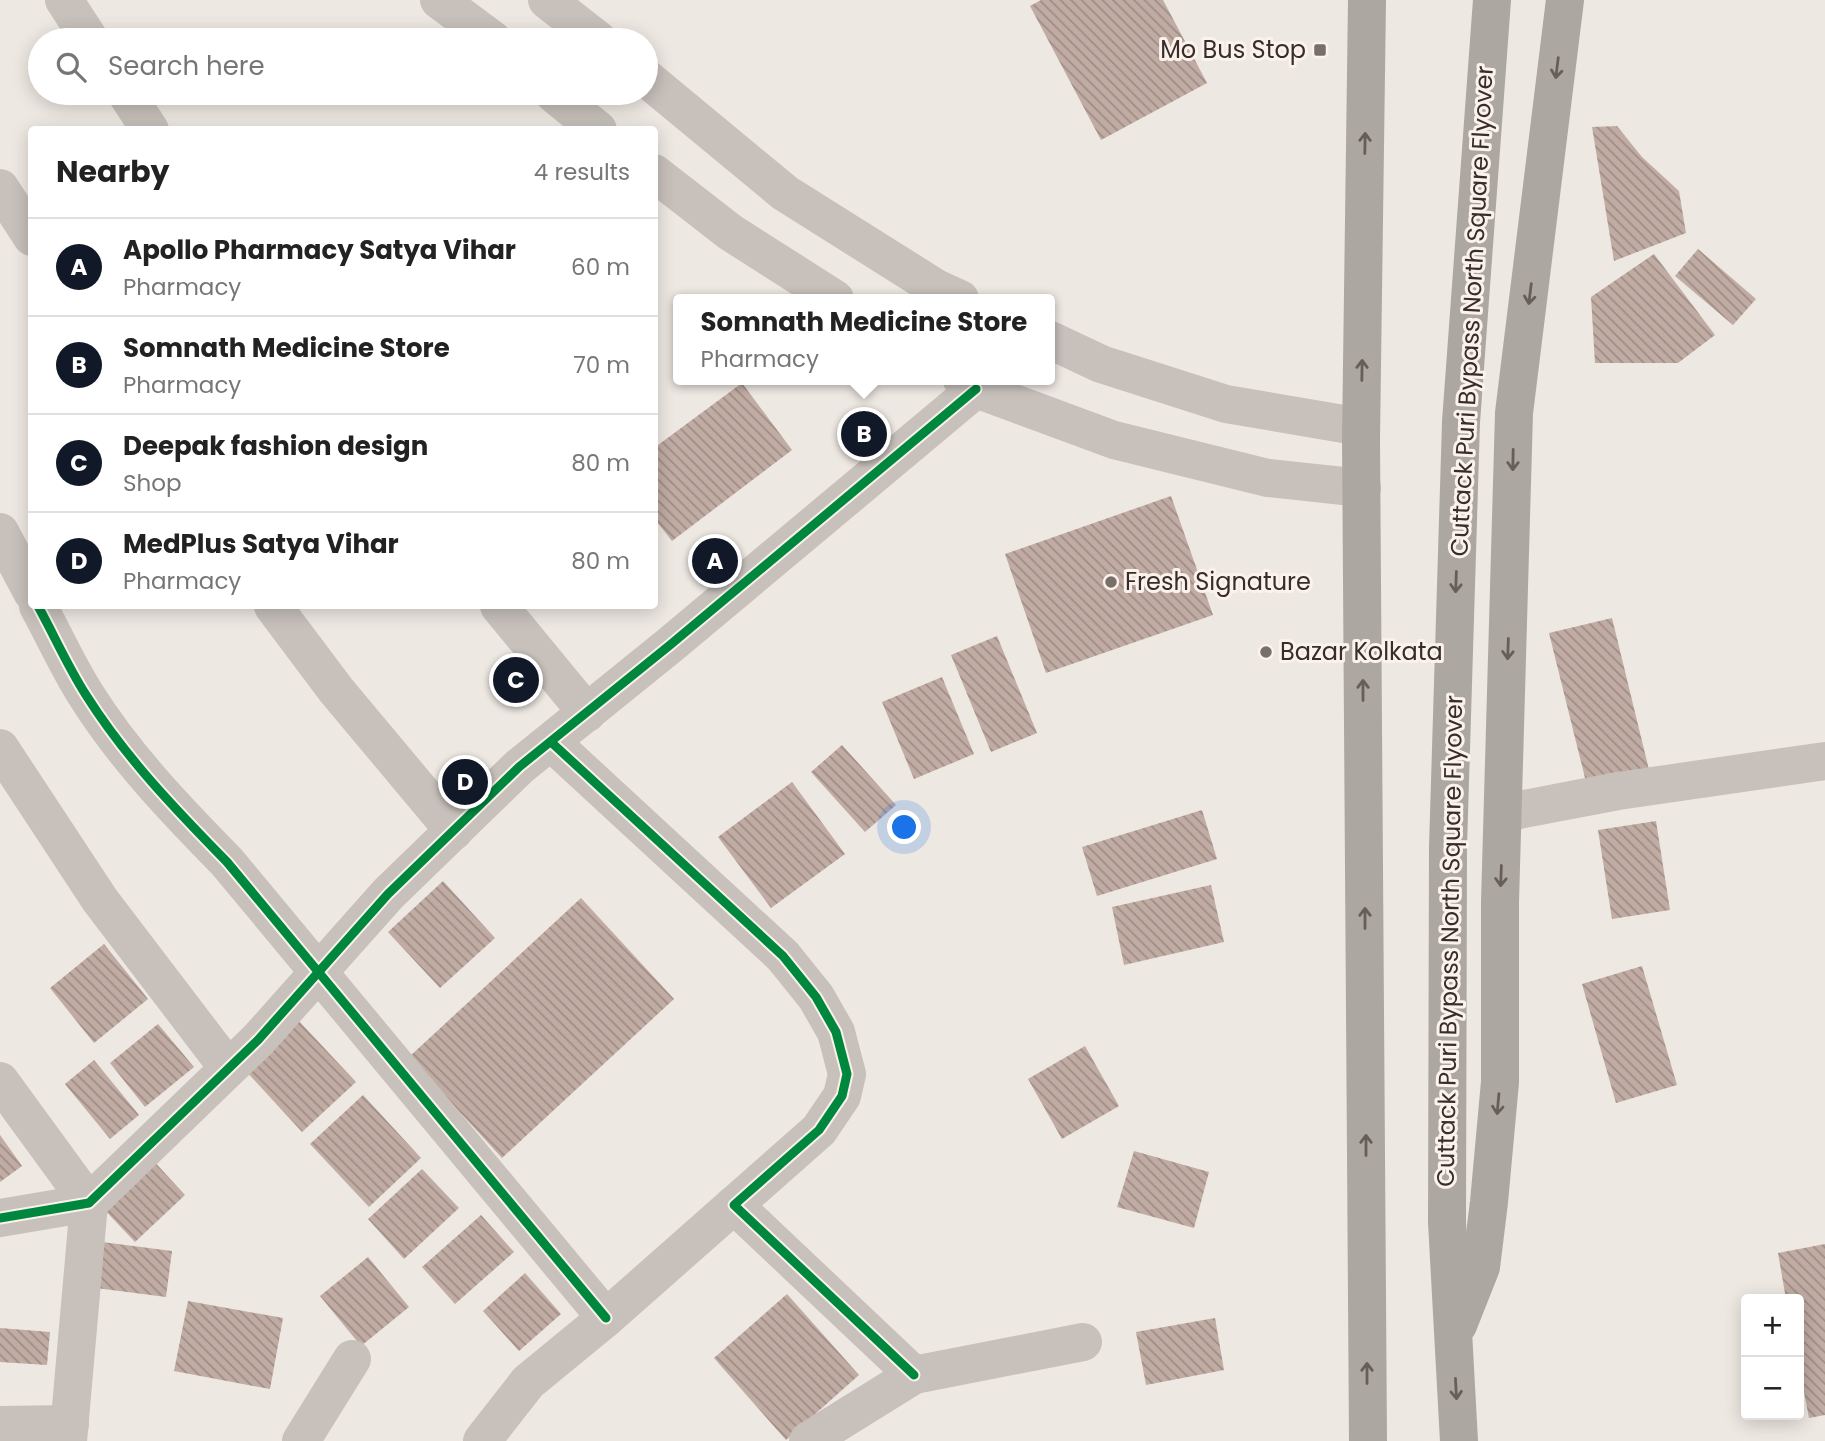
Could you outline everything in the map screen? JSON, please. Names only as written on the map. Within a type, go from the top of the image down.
[{"type":"highway","points":[[1367,0],[1361,433],[1368,1441]]},
{"type":"highway","name":"Cuttack Puri Bypass North Square Flyover","points":[[1459,1441],[1447,1222],[1448,847],[1461,422],[1492,0]]},
{"type":"highway","points":[[1453,1336],[1480,1267],[1500,1082],[1500,902],[1514,413],[1565,0]]},
{"type":"street","points":[[64,0],[82,28]]},
{"type":"street","points":[[439,0],[477,28]]},
{"type":"street","points":[[547,0],[583,28]]},
{"type":"street","points":[[658,88],[785,192],[949,294]]},
{"type":"street","points":[[134,105],[147,126]]},
{"type":"street","points":[[568,105],[593,126]]},
{"type":"street","points":[[658,176],[730,232],[827,294]]},
{"type":"street","points":[[0,188],[28,231]]},
{"type":"street","points":[[1055,343],[1101,364],[1227,404],[1361,433]]},
{"type":"street","points":[[0,1218],[89,1203],[258,1040],[388,894],[519,767],[587,713],[968,385]]},
{"type":"street","points":[[972,385],[1114,440],[1268,478],[1362,482]]},
{"type":"street","points":[[0,532],[28,584]]},
{"type":"street","points":[[40,609],[85,694],[142,772],[227,862],[606,1318]]},
{"type":"street","points":[[275,609],[336,690],[454,831]]},
{"type":"street","points":[[501,609],[587,713]]},
{"type":"street","points":[[482,1441],[528,1382],[606,1318],[819,1130],[842,1096],[847,1074],[836,1032],[816,997],[783,956],[551,742]]},
{"type":"street","points":[[0,748],[100,900],[228,1068]]},
{"type":"street","points":[[1503,813],[1618,791],[1825,761]]},
{"type":"street","points":[[0,1080],[89,1203],[69,1432],[0,1425]]},
{"type":"street","points":[[734,1205],[914,1375]]},
{"type":"street","points":[[808,1441],[914,1375],[1083,1342]]},
{"type":"street","points":[[300,1441],[352,1359]]},
{"type":"building","points":[[1041,0],[1163,0],[1207,83],[1101,140],[1030,6]]},
{"type":"building","points":[[1617,126],[1642,157],[1679,191],[1686,233],[1614,261],[1592,127]]},
{"type":"building","points":[[1698,249],[1756,299],[1733,325],[1675,276]]},
{"type":"building","points":[[1654,254],[1715,335],[1678,363],[1595,363],[1591,297]]},
{"type":"building","points":[[739,385],[743,385],[792,450],[672,541],[658,523],[658,445]]},
{"type":"building","points":[[1171,496],[1213,615],[1046,673],[1005,554]]},
{"type":"building","points":[[1612,618],[1651,778],[1589,794],[1549,633]]},
{"type":"building","points":[[997,636],[1037,733],[991,752],[951,655]]},
{"type":"building","points":[[942,677],[974,754],[914,779],[882,702]]},
{"type":"building","points":[[842,745],[896,805],[865,832],[811,772]]},
{"type":"building","points":[[792,782],[845,854],[771,908],[718,837]]},
{"type":"building","points":[[1202,810],[1217,859],[1097,896],[1082,847]]},
{"type":"building","points":[[1656,821],[1670,910],[1612,919],[1598,830]]},
{"type":"building","points":[[443,881],[495,938],[440,988],[388,932]]},
{"type":"building","points":[[1211,885],[1224,942],[1124,965],[1112,907]]},
{"type":"building","points":[[581,898],[674,999],[502,1158],[409,1057]]},
{"type":"building","points":[[104,944],[148,999],[94,1043],[50,988]]},
{"type":"building","points":[[1642,966],[1677,1085],[1616,1103],[1582,984]]},
{"type":"building","points":[[297,1019],[356,1082],[302,1132],[244,1069]]},
{"type":"building","points":[[158,1024],[194,1067],[145,1107],[110,1063]]},
{"type":"building","points":[[1085,1046],[1119,1106],[1062,1139],[1028,1079]]},
{"type":"building","points":[[94,1060],[139,1115],[110,1139],[65,1084]]},
{"type":"building","points":[[363,1095],[421,1158],[369,1207],[310,1144]]},
{"type":"building","points":[[0,1135],[22,1166],[0,1182]]},
{"type":"building","points":[[1134,1151],[1209,1172],[1194,1228],[1117,1207]]},
{"type":"building","points":[[150,1157],[185,1195],[135,1242],[99,1204]]},
{"type":"building","points":[[422,1169],[459,1208],[404,1259],[368,1219]]},
{"type":"building","points":[[481,1215],[514,1252],[455,1304],[422,1267]]},
{"type":"building","points":[[102,1242],[172,1251],[166,1297],[96,1288]]},
{"type":"building","points":[[1825,1244],[1825,1415],[1809,1418],[1804,1392],[1804,1294],[1785,1294],[1778,1253]]},
{"type":"building","points":[[368,1257],[409,1307],[361,1346],[320,1296]]},
{"type":"building","points":[[525,1273],[561,1314],[519,1351],[483,1311]]},
{"type":"building","points":[[787,1294],[859,1375],[786,1440],[714,1358]]},
{"type":"building","points":[[188,1301],[283,1318],[270,1389],[174,1371]]},
{"type":"building","points":[[1215,1318],[1224,1370],[1146,1385],[1136,1332]]},
{"type":"building","points":[[0,1328],[50,1332],[47,1365],[0,1362]]},
{"type":"cycle path","points":[[0,1218],[89,1203],[258,1040],[388,894],[519,767],[670,645],[976,389]]},
{"type":"cycle path","points":[[40,609],[86,695],[117,740],[170,803],[227,862],[606,1318]]},
{"type":"cycle path","points":[[551,742],[783,956],[816,997],[836,1032],[847,1074],[842,1096],[819,1130],[734,1205],[914,1375]]},
{"type":"place","name":"Mo Bus Stop","points":[[1320,50]]},
{"type":"place","name":"Somnath Medicine Store","points":[[864,434]]},
{"type":"place","name":"Apollo Pharmacy Satya Vihar","points":[[715,561]]},
{"type":"place","name":"Fresh Signature","points":[[1111,582]]},
{"type":"place","name":"Bazar Kolkata","points":[[1266,652]]},
{"type":"place","name":"Deepak fashion design","points":[[516,680]]},
{"type":"place","name":"MedPlus Satya Vihar","points":[[465,782]]}]
